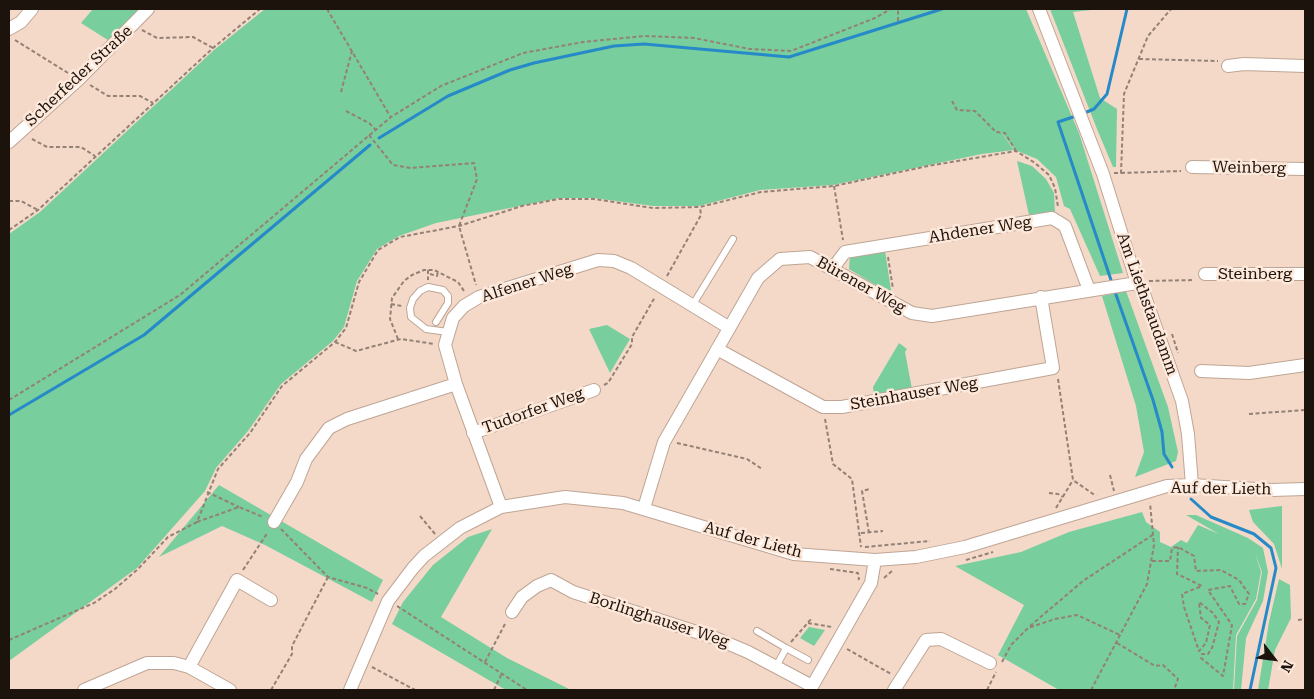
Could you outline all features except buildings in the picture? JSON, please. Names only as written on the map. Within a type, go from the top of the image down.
[{"type":"street","points":[[10,33],[32,9]]},
{"type":"street","name":"Scherfeder Straße","points":[[9,142],[79,79],[148,9]]},
{"type":"street","name":"Am Liethstaudamm","points":[[1039,9],[1103,174],[1139,285],[1182,401],[1188,434],[1192,485]]},
{"type":"street","points":[[1228,66],[1244,64],[1305,66]]},
{"type":"street","name":"Weinberg","points":[[1192,167],[1305,170]]},
{"type":"street","name":"Ahdener Weg","points":[[846,252],[1052,218],[1065,226]]},
{"type":"street","points":[[1065,226],[1089,290]]},
{"type":"street","points":[[833,268],[846,252]]},
{"type":"street","name":"Bürener Weg","points":[[644,508],[665,440],[758,278],[780,259],[810,257],[912,313],[932,316],[1114,285],[1139,285]]},
{"type":"street","name":"Alfener Weg","points":[[447,339],[454,318],[464,306],[479,297],[598,260],[614,261],[631,268],[728,328]]},
{"type":"street","name":"Steinberg","points":[[1205,274],[1305,274]]},
{"type":"street","points":[[1041,297],[1052,368]]},
{"type":"street","points":[[447,339],[456,384],[501,507]]},
{"type":"street","points":[[717,349],[822,407]]},
{"type":"street","points":[[1201,371],[1249,374],[1305,365]]},
{"type":"street","name":"Steinhauser Weg","points":[[822,407],[842,407],[1052,368]]},
{"type":"street","points":[[274,522],[306,460],[329,428],[347,419],[456,384]]},
{"type":"street","name":"Tudorfer Weg","points":[[473,433],[594,390]]},
{"type":"street","name":"Auf der Lieth","points":[[350,690],[412,568],[442,541],[467,524],[501,507],[565,497],[623,503],[794,554],[843,565],[916,557],[965,547],[1147,490],[1167,486],[1192,485],[1272,490],[1305,489]]},
{"type":"street","points":[[811,688],[871,583],[875,560]]},
{"type":"street","points":[[189,667],[237,580],[271,600]]},
{"type":"street","name":"Borlinghauser Weg","points":[[512,612],[522,597],[537,586],[551,580],[573,592],[715,638],[776,667],[811,688]]},
{"type":"street","points":[[897,685],[926,640],[941,639],[990,663]]},
{"type":"street","points":[[84,690],[147,663],[174,663],[189,667],[230,690]]},
{"type":"lane","points":[[692,306],[733,239]]},
{"type":"lane","points":[[436,322],[448,304],[448,296],[443,290],[428,287],[420,291],[410,308],[412,317],[418,324],[447,339]]},
{"type":"lane","points":[[757,631],[808,660]]},
{"type":"lane","points":[[776,667],[786,648]]},
{"type":"path","points":[[9,230],[38,210],[94,156],[213,48],[260,9]]},
{"type":"path","points":[[327,9],[391,117]]},
{"type":"path","points":[[9,400],[180,295],[391,117],[441,86],[523,53],[583,42],[644,36],[694,38],[750,49],[790,51],[876,18],[891,9]]},
{"type":"path","points":[[898,9],[898,21]]},
{"type":"path","points":[[1121,172],[1124,94],[1148,36],[1171,9]]},
{"type":"path","points":[[146,32],[157,38],[193,37],[213,48]]},
{"type":"path","points":[[10,33],[72,75]]},
{"type":"path","points":[[341,92],[352,51]]},
{"type":"path","points":[[1139,59],[1216,59],[1228,66]]},
{"type":"path","points":[[86,83],[108,96],[140,96],[153,103]]},
{"type":"path","points":[[952,101],[957,110],[975,111],[996,132],[1005,133],[1016,151],[1049,175],[1055,188],[1058,206],[1065,226]]},
{"type":"path","points":[[346,111],[369,123],[376,130]]},
{"type":"path","points":[[369,135],[393,165],[411,168],[474,163],[477,178],[459,226],[479,297]]},
{"type":"path","points":[[34,140],[46,147],[81,147],[94,156]]},
{"type":"path","points":[[197,522],[207,492],[218,469],[250,432],[282,386],[335,342],[346,328],[358,282],[378,250],[400,237],[459,226],[522,206],[559,200],[594,200],[653,208],[700,207],[761,192],[834,186],[928,166],[1016,151]]},
{"type":"path","points":[[1103,174],[1121,172],[1179,172],[1192,167]]},
{"type":"path","points":[[834,186],[846,252]]},
{"type":"path","points":[[9,201],[21,201],[38,210]]},
{"type":"path","points":[[594,390],[608,383],[632,344],[632,337],[701,215],[700,207]]},
{"type":"path","points":[[886,245],[894,296],[891,301]]},
{"type":"path","points":[[430,274],[437,276],[438,272]]},
{"type":"path","points":[[1139,285],[1149,280],[1186,281],[1199,279],[1205,274]]},
{"type":"path","points":[[391,304],[410,308]]},
{"type":"path","points":[[335,342],[356,351],[401,338],[447,339]]},
{"type":"path","points":[[1052,368],[1057,373],[1074,480],[1055,508],[1058,518]]},
{"type":"path","points":[[822,407],[833,464],[852,479],[863,547],[854,547]]},
{"type":"path","points":[[1249,414],[1305,410]]},
{"type":"path","points":[[665,440],[747,459],[762,470]]},
{"type":"path","points":[[1110,475],[1116,500]]},
{"type":"path","points":[[1074,480],[1096,495],[1099,506]]},
{"type":"path","points":[[869,532],[862,491],[870,490]]},
{"type":"path","points":[[1092,690],[1147,584],[1152,561],[1154,534],[1147,490]]},
{"type":"path","points":[[207,492],[274,522],[328,577],[367,588],[527,690]]},
{"type":"path","points":[[1049,493],[1058,494],[1063,497]]},
{"type":"path","points":[[1150,504],[1156,501]]},
{"type":"path","points":[[9,640],[94,603],[116,589],[138,570],[168,537],[197,522],[238,507]]},
{"type":"path","points":[[420,516],[442,541]]},
{"type":"path","points":[[237,580],[274,522]]},
{"type":"path","points":[[861,533],[883,531]]},
{"type":"path","points":[[987,690],[1011,645],[1028,628],[1083,580],[1154,534]]},
{"type":"path","points":[[1152,561],[1170,561],[1172,548],[1178,547],[1194,556],[1196,571],[1221,570],[1239,580],[1249,594],[1244,604],[1239,604],[1230,586],[1208,590],[1232,625],[1223,676],[1201,658],[1202,654],[1208,654],[1212,648],[1219,622],[1214,613],[1199,602],[1202,618],[1210,625],[1206,643],[1199,651],[1182,594],[1202,586],[1177,574],[1178,547]]},
{"type":"path","points":[[961,560],[999,550]]},
{"type":"path","points":[[825,568],[843,565],[858,573],[860,586]]},
{"type":"path","points":[[882,580],[892,571]]},
{"type":"path","points":[[271,690],[292,654],[292,646],[328,577]]},
{"type":"path","points":[[393,604],[402,600]]},
{"type":"path","points":[[485,662],[512,612]]},
{"type":"path","points":[[1028,628],[1077,615],[1102,625],[1120,636]]},
{"type":"path","points":[[786,648],[812,618]]},
{"type":"path","points":[[1298,620],[1305,619]]},
{"type":"path","points":[[808,623],[829,625],[835,629]]},
{"type":"path","points":[[1116,642],[1155,666],[1163,666],[1178,679],[1174,690]]},
{"type":"path","points":[[845,648],[897,685]]},
{"type":"path","points":[[370,665],[415,690]]},
{"type":"path","points":[[494,690],[502,674]]},
{"type":"green space","points":[[93,9],[140,9],[111,42],[81,23]]},
{"type":"green space","points":[[265,9],[1026,9],[1079,133],[1123,273],[1100,276],[1070,209],[1064,206],[1056,177],[1037,159],[1015,150],[998,128],[1014,150],[982,154],[833,185],[760,190],[699,206],[653,206],[594,198],[559,198],[436,223],[399,236],[377,249],[357,281],[344,327],[333,341],[281,384],[248,431],[216,468],[205,491],[137,568],[9,661],[9,234],[40,212],[214,50]]},
{"type":"green space","points":[[1050,9],[1100,9],[1073,12],[1100,98],[1117,109],[1116,167],[1113,167],[1097,129]]},
{"type":"green space","points":[[1017,161],[1032,166],[1046,179],[1054,193],[1055,213],[1029,215]]},
{"type":"green space","points":[[885,251],[891,290],[889,293],[849,269],[850,256]]},
{"type":"green space","points":[[1126,291],[1168,407],[1178,452],[1176,461],[1135,477],[1144,452],[1136,406],[1102,296]]},
{"type":"green space","points":[[607,325],[630,339],[610,373],[589,329]]},
{"type":"green space","points":[[899,343],[907,349],[905,352],[912,389],[874,395],[873,387]]},
{"type":"green space","points":[[219,485],[383,580],[372,602],[265,545],[222,526],[159,557]]},
{"type":"green space","points":[[1282,506],[1282,569],[1274,544],[1253,522],[1249,510]]},
{"type":"green space","points":[[1142,512],[1146,522],[1160,532],[1160,542],[1171,547],[1181,540],[1187,543],[1198,525],[1219,534],[1186,515],[1196,515],[1248,538],[1263,548],[1268,572],[1263,601],[1246,638],[1241,690],[1234,690],[1237,636],[1257,600],[1262,572],[1255,553],[1261,572],[1256,599],[1236,635],[1233,690],[1059,690],[998,655],[1024,605],[955,566],[1021,552],[1069,532]]},
{"type":"green space","points":[[492,529],[441,617],[507,658],[571,690],[506,690],[392,624],[403,602],[433,565],[468,537]]},
{"type":"green space","points":[[1279,579],[1290,585],[1291,618],[1275,650],[1268,690],[1258,690],[1269,622]]},
{"type":"green space","points":[[809,627],[825,630],[814,646],[800,638]]},
{"type":"waterway","points":[[379,138],[448,96],[510,70],[534,63],[614,46],[644,44],[789,57],[942,9]]},
{"type":"waterway","points":[[1082,114],[1094,109],[1107,94],[1127,9]]},
{"type":"waterway","points":[[1076,116],[1058,122],[1112,283]]},
{"type":"waterway","points":[[9,415],[144,335],[370,145]]},
{"type":"waterway","points":[[1114,289],[1153,400],[1162,432],[1164,454],[1172,467]]},
{"type":"waterway","points":[[1191,499],[1211,517],[1254,534],[1271,548],[1276,568],[1250,690]]}]
